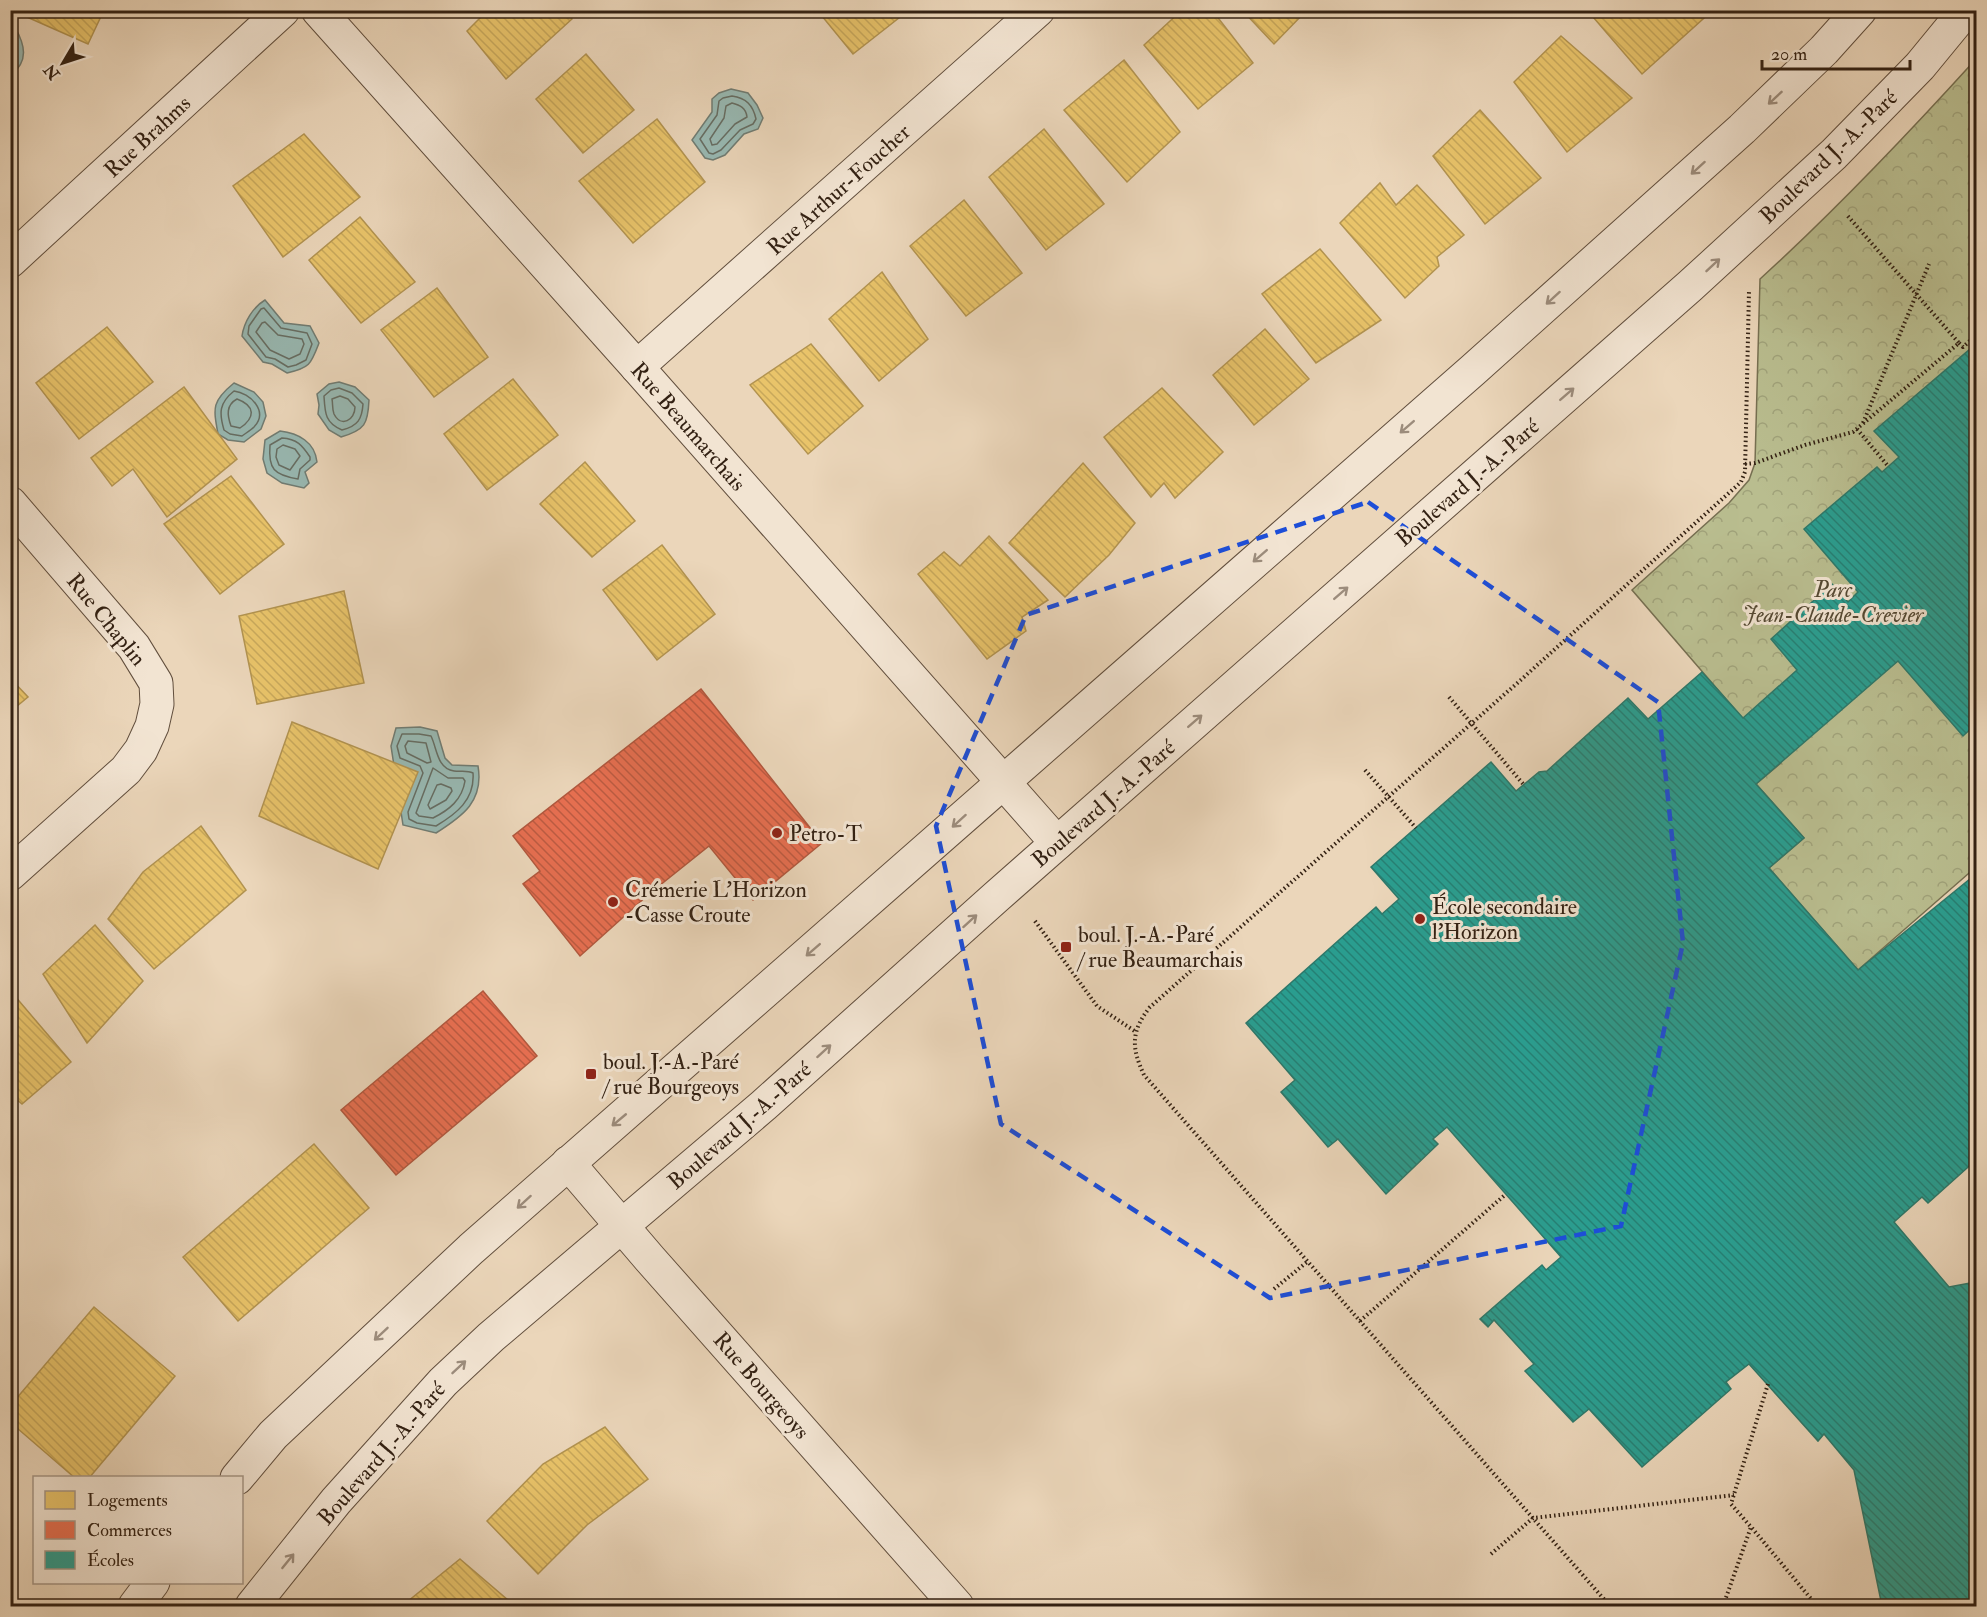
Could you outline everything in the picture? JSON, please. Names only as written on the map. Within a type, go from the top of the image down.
[{"type":"street","name":"Rue Brahms","points":[[10,261],[283,10]]},
{"type":"street","name":"Rue Beaumarchais","points":[[318,10],[1057,843]]},
{"type":"street","name":"Rue Arthur-Foucher","points":[[637,367],[1038,10]]},
{"type":"street","points":[[239,1476],[273,1435],[471,1249],[1481,362],[1742,129],[1824,50],[1860,10]]},
{"type":"street","name":"Boulevard J.-A.-Paré","points":[[252,1606],[336,1502],[443,1382],[491,1337],[764,1105],[1057,843],[1690,286],[1834,154],[1920,66],[1966,10]]},
{"type":"street","name":"Rue Chaplin","points":[[10,503],[134,647],[156,682],[157,704],[152,726],[141,750],[126,770],[10,874]]},
{"type":"street","name":"Rue Bourgeoys","points":[[568,1163],[957,1606]]},
{"type":"street","points":[[135,1606],[152,1584]]},
{"type":"path","points":[[1846,214],[1963,347],[1977,335]]},
{"type":"path","points":[[1863,424],[1929,264]]},
{"type":"path","points":[[1610,1606],[1144,1074],[1136,1058],[1134,1038],[1141,1018],[1150,1007],[1741,482],[1745,472],[1749,280]]},
{"type":"path","points":[[1745,464],[1755,463],[1805,445],[1853,432],[1959,343]]},
{"type":"path","points":[[1857,429],[1888,466]]},
{"type":"path","points":[[1449,697],[1524,785]]},
{"type":"path","points":[[1365,770],[1416,828]]},
{"type":"path","points":[[1034,920],[1097,1006],[1136,1032]]},
{"type":"path","points":[[1360,1321],[1506,1194]]},
{"type":"path","points":[[1274,1289],[1307,1262]]},
{"type":"path","points":[[1768,1384],[1731,1504],[1817,1606]]},
{"type":"path","points":[[1491,1554],[1533,1518],[1734,1495]]},
{"type":"path","points":[[1723,1606],[1751,1527]]},
{"type":"highlighted area","points":[[1368,502],[1658,702],[1683,943],[1621,1226],[1270,1298],[1001,1124],[936,826],[1026,615]]},
{"type":"green space","name":"Parc Jean-Claude-Crevier","points":[[1976,59],[1976,867],[1858,970],[1769,868],[1804,838],[1756,784],[1781,763],[1632,590],[1729,503],[1749,480],[1755,463],[1760,279],[1871,172]]},
{"type":"water","points":[[11,26],[15,27],[24,52],[21,64],[11,75]]},
{"type":"water","points":[[731,89],[748,93],[763,118],[758,129],[744,134],[725,155],[713,160],[705,158],[692,140],[712,112],[712,99],[719,93]]},
{"type":"water","points":[[265,300],[284,323],[310,326],[319,343],[309,364],[305,367],[287,373],[272,364],[263,362],[242,336],[250,315]]},
{"type":"water","points":[[339,382],[355,387],[369,400],[368,415],[364,425],[355,432],[341,437],[329,430],[318,414],[317,394],[329,384]]},
{"type":"water","points":[[234,383],[254,392],[263,402],[266,416],[261,429],[244,442],[228,440],[218,434],[216,425],[215,411],[218,400]]},
{"type":"water","points":[[280,431],[299,436],[309,444],[316,455],[317,462],[305,472],[309,483],[304,488],[282,483],[267,473],[263,459],[265,440]]},
{"type":"water","points":[[420,727],[437,731],[445,758],[452,765],[478,766],[478,789],[469,806],[463,814],[436,833],[403,825],[391,746],[396,728]]},
{"type":"building: Logements","points":[[11,10],[104,10],[88,44]]},
{"type":"building: Logements","points":[[488,10],[565,10],[572,19],[506,79],[467,31]]},
{"type":"building: Logements","points":[[817,10],[909,10],[853,54]]},
{"type":"building: Logements","points":[[1182,10],[1212,10],[1253,63],[1198,109],[1144,45]]},
{"type":"building: Logements","points":[[1242,10],[1307,10],[1274,44]]},
{"type":"building: Logements","points":[[1587,10],[1713,10],[1642,74]]},
{"type":"building: Logements","points":[[1561,36],[1632,98],[1567,152],[1514,82]]},
{"type":"building: Logements","points":[[586,54],[634,110],[583,153],[536,99]]},
{"type":"building: Logements","points":[[1124,60],[1180,132],[1127,182],[1064,110]]},
{"type":"building: Logements","points":[[1480,110],[1541,178],[1485,224],[1433,156]]},
{"type":"building: Logements","points":[[657,119],[705,182],[633,243],[579,181]]},
{"type":"building: Logements","points":[[1044,129],[1104,204],[1046,250],[989,177]]},
{"type":"building: Logements","points":[[304,134],[360,197],[283,257],[233,186]]},
{"type":"building: Logements","points":[[1380,183],[1396,205],[1417,185],[1464,235],[1437,257],[1439,266],[1405,298],[1340,223]]},
{"type":"building: Logements","points":[[964,200],[1022,273],[966,316],[910,246]]},
{"type":"building: Logements","points":[[360,217],[415,282],[361,323],[309,260]]},
{"type":"building: Logements","points":[[1320,249],[1381,320],[1316,363],[1262,294]]},
{"type":"building: Logements","points":[[882,272],[928,339],[879,381],[829,319]]},
{"type":"building: Logements","points":[[437,288],[488,357],[434,397],[381,330]]},
{"type":"building: Logements","points":[[107,327],[153,382],[79,439],[36,383]]},
{"type":"building: Logements","points":[[1265,329],[1309,379],[1254,425],[1213,375]]},
{"type":"building: Logements","points":[[811,344],[863,406],[808,454],[750,385]]},
{"type":"building: Logements","points":[[513,379],[558,435],[487,490],[444,434]]},
{"type":"building: Logements","points":[[184,387],[237,459],[167,517],[133,469],[112,486],[91,458]]},
{"type":"building: Logements","points":[[1162,388],[1223,452],[1175,498],[1164,483],[1151,497],[1104,437]]},
{"type":"building: Logements","points":[[585,462],[635,521],[592,557],[540,504]]},
{"type":"building: Logements","points":[[1083,463],[1135,523],[1109,555],[1065,597],[1009,543]]},
{"type":"building: Logements","points":[[231,476],[284,544],[220,594],[164,524]]},
{"type":"building: Logements","points":[[989,536],[1048,600],[1022,617],[1026,631],[987,659],[918,574],[944,552],[960,566]]},
{"type":"building: Logements","points":[[662,545],[715,614],[657,660],[603,590]]},
{"type":"building: Logements","points":[[344,591],[364,683],[257,704],[239,616]]},
{"type":"building: Logements","points":[[10,678],[28,697],[10,712]]},
{"type":"building: Logements","points":[[292,722],[418,772],[378,869],[259,816]]},
{"type":"building: Logements","points":[[201,826],[246,890],[154,969],[108,919],[143,872]]},
{"type":"building: Logements","points":[[95,925],[143,981],[87,1043],[43,974]]},
{"type":"building: Logements","points":[[14,995],[71,1062],[22,1104],[10,1094],[10,998]]},
{"type":"building: Logements","points":[[314,1144],[369,1208],[238,1321],[183,1257]]},
{"type":"building: Logements","points":[[94,1307],[175,1376],[91,1476],[73,1476],[10,1422],[10,1406]]},
{"type":"building: Logements","points":[[605,1427],[648,1479],[587,1525],[538,1574],[487,1521],[543,1464]]},
{"type":"building: Logements","points":[[460,1559],[515,1606],[402,1606]]},
{"type":"building: Commerces","points":[[701,689],[822,843],[753,900],[709,846],[649,894],[580,956],[523,884],[540,871],[513,836]]},
{"type":"building: Commerces","points":[[483,991],[537,1056],[396,1175],[341,1110]]},
{"type":"building: Écoles","points":[[1976,344],[1976,724],[1963,736],[1898,661],[1756,784],[1804,838],[1769,868],[1858,970],[1976,874],[1976,1160],[1928,1203],[1922,1197],[1894,1222],[1949,1287],[1976,1282],[1976,1606],[1911,1606],[1910,1601],[1882,1606],[1854,1470],[1824,1434],[1818,1441],[1749,1364],[1726,1382],[1731,1389],[1642,1467],[1589,1409],[1573,1422],[1525,1371],[1534,1364],[1494,1320],[1488,1327],[1480,1319],[1542,1265],[1546,1270],[1561,1257],[1447,1127],[1433,1139],[1438,1144],[1386,1194],[1338,1139],[1328,1147],[1281,1092],[1295,1080],[1246,1023],[1376,907],[1382,914],[1399,899],[1371,867],[1491,762],[1516,791],[1539,772],[1547,771],[1628,698],[1648,719],[1702,672],[1743,718],[1797,670],[1771,639],[1832,584],[1848,602],[1858,592],[1804,529],[1877,467],[1882,472],[1899,457],[1874,431]]},
{"type":"place","name":"Petro-T","points":[[777,833]]},
{"type":"place","name":"Crémerie L'Horizon -Casse Croute","points":[[613,902]]},
{"type":"place","name":"École secondaire l'Horizon","points":[[1420,919]]},
{"type":"place","name":"boul. J.-A.-Paré / rue Beaumarchais","points":[[1066,947]]},
{"type":"place","name":"boul. J.-A.-Paré / rue Bourgeoys","points":[[591,1074]]}]
